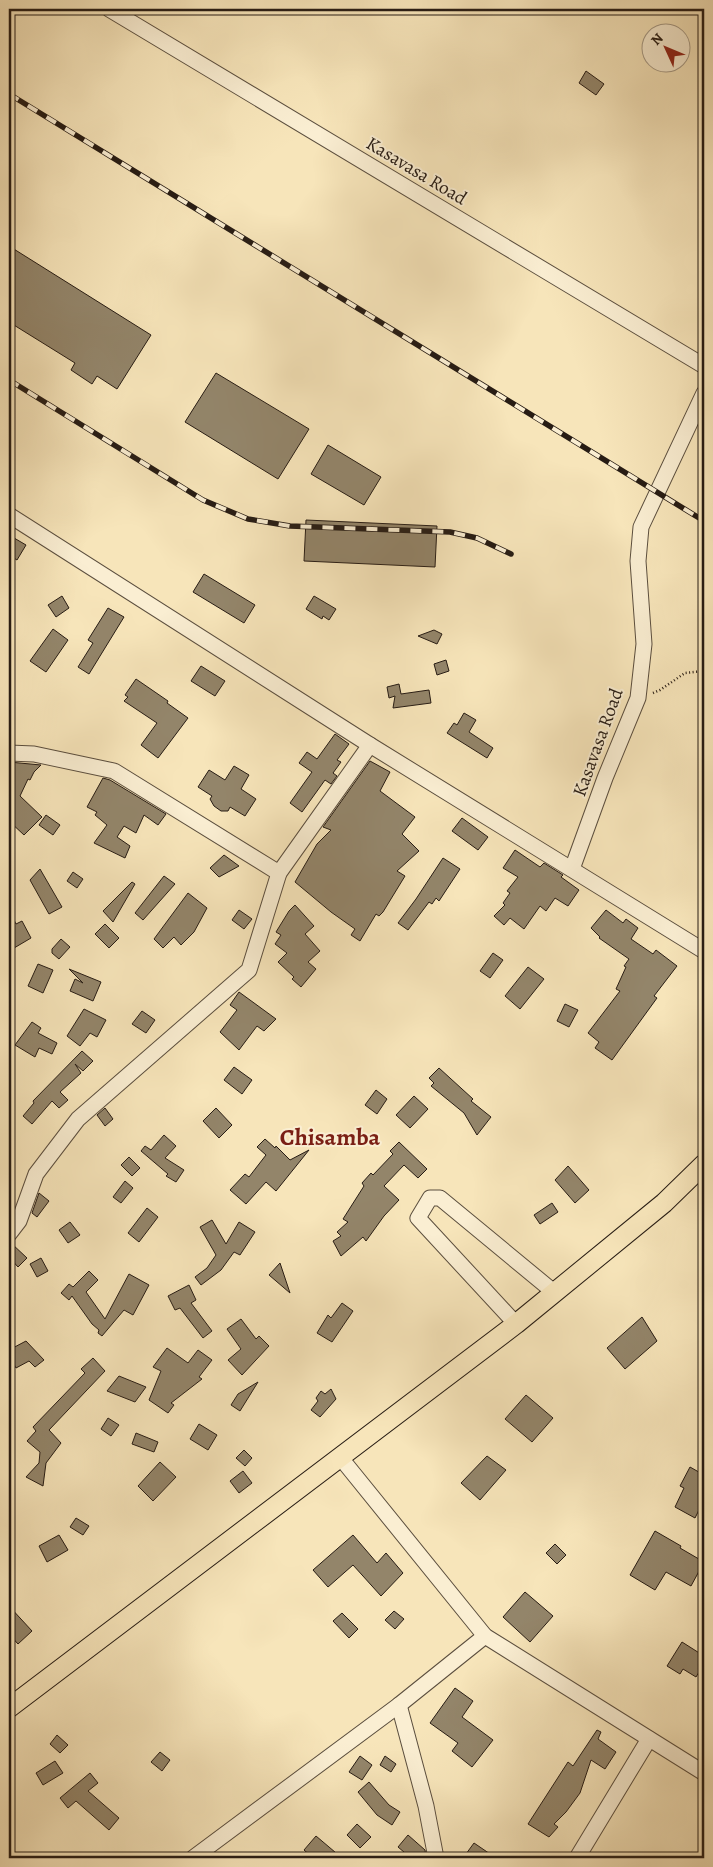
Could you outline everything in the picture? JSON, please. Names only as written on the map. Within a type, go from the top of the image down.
[{"type":"main road","points":[[9,1708],[516,1324],[664,1203],[704,1164]]},
{"type":"street","name":"Kasavasa Road","points":[[109,9],[704,366]]},
{"type":"street","name":"Kasavasa Road","points":[[572,869],[605,778],[638,698],[644,644],[638,562],[641,527],[704,393]]},
{"type":"street","points":[[9,515],[370,745],[704,951]]},
{"type":"street","points":[[9,1234],[19,1221],[36,1174],[78,1119],[249,970],[279,873],[370,745]]},
{"type":"street","points":[[9,753],[34,754],[114,771],[279,873]]},
{"type":"street","points":[[516,1324],[418,1218],[430,1198],[440,1198],[555,1293]]},
{"type":"street","points":[[340,1457],[485,1636],[704,1773]]},
{"type":"street","points":[[194,1858],[399,1705],[485,1636]]},
{"type":"street","points":[[399,1705],[426,1806],[436,1858]]},
{"type":"street","points":[[577,1858],[649,1739]]},
{"type":"path","points":[[638,698],[660,690],[685,673],[704,671]]},
{"type":"building","points":[[586,71],[604,84],[596,95],[579,83]]},
{"type":"building","points":[[9,246],[151,335],[117,389],[97,376],[92,384],[71,370],[75,363],[9,322]]},
{"type":"building","points":[[216,373],[309,429],[278,479],[185,422]]},
{"type":"building","points":[[328,445],[381,477],[364,505],[311,474]]},
{"type":"building","points":[[306,520],[437,526],[435,567],[304,561]]},
{"type":"building","points":[[9,535],[26,545],[17,560],[9,555]]},
{"type":"building","points":[[204,574],[255,605],[244,623],[193,592]]},
{"type":"building","points":[[62,596],[69,608],[56,617],[48,605]]},
{"type":"building","points":[[314,596],[336,609],[329,620],[323,616],[322,619],[306,609]]},
{"type":"building","points":[[108,608],[124,617],[89,674],[78,667],[93,643],[88,640]]},
{"type":"building","points":[[53,629],[68,640],[46,672],[30,661]]},
{"type":"building","points":[[434,630],[442,634],[437,644],[418,636]]},
{"type":"building","points":[[446,660],[449,671],[437,675],[434,664]]},
{"type":"building","points":[[201,666],[225,681],[215,696],[191,681]]},
{"type":"building","points":[[136,679],[168,701],[167,703],[188,718],[158,758],[141,745],[157,723],[124,701],[128,697],[125,695]]},
{"type":"building","points":[[399,684],[401,694],[429,690],[431,703],[393,708],[395,696],[389,698],[387,687]]},
{"type":"building","points":[[464,713],[476,720],[469,732],[493,748],[487,758],[447,733],[454,723],[457,725]]},
{"type":"building","points":[[335,734],[349,744],[337,760],[341,762],[333,773],[337,776],[331,784],[325,780],[302,812],[290,803],[312,772],[299,763],[307,752],[317,759]]},
{"type":"building","points":[[370,761],[390,772],[380,791],[415,817],[402,834],[419,851],[397,871],[405,876],[383,912],[379,916],[376,914],[360,941],[351,935],[355,929],[295,882],[317,844],[331,830],[323,827]]},
{"type":"building","points":[[9,762],[41,765],[34,772],[30,780],[28,779],[20,796],[42,817],[24,835],[9,821]]},
{"type":"building","points":[[234,766],[249,775],[241,789],[256,799],[245,816],[230,807],[228,811],[221,811],[214,806],[210,799],[212,796],[198,787],[209,770],[225,780]]},
{"type":"building","points":[[103,778],[110,780],[166,814],[158,825],[144,815],[136,833],[124,826],[117,837],[130,846],[125,858],[94,843],[107,825],[95,815],[97,812],[87,807]]},
{"type":"building","points":[[46,815],[60,825],[53,835],[39,825]]},
{"type":"building","points":[[462,818],[488,837],[478,850],[452,831]]},
{"type":"building","points":[[515,850],[540,867],[544,863],[563,875],[561,877],[579,890],[568,906],[555,898],[546,911],[540,906],[524,929],[510,918],[504,925],[494,916],[505,905],[503,903],[510,893],[507,891],[518,877],[503,868]]},
{"type":"building","points":[[224,855],[239,866],[219,877],[210,868]]},
{"type":"building","points":[[443,858],[460,869],[439,901],[436,898],[432,904],[429,902],[408,930],[398,923]]},
{"type":"building","points":[[40,869],[62,907],[49,914],[30,880]]},
{"type":"building","points":[[73,872],[83,879],[77,888],[67,881]]},
{"type":"building","points":[[164,876],[175,884],[143,920],[135,913]]},
{"type":"building","points":[[132,882],[135,884],[113,922],[103,911]]},
{"type":"building","points":[[188,893],[207,908],[194,932],[181,945],[174,937],[163,948],[154,939]]},
{"type":"building","points":[[295,905],[314,926],[305,934],[320,951],[308,962],[316,969],[301,987],[292,979],[294,977],[278,962],[287,953],[275,944],[281,935],[276,932]]},
{"type":"building","points":[[9,910],[16,924],[22,921],[31,938],[9,951]]},
{"type":"building","points":[[239,910],[252,919],[244,929],[232,920]]},
{"type":"building","points":[[606,910],[623,923],[626,919],[638,928],[631,939],[653,954],[656,950],[677,966],[654,996],[657,998],[612,1060],[595,1048],[599,1042],[588,1033],[620,991],[616,989],[626,967],[624,966],[629,959],[599,938],[591,928]]},
{"type":"building","points":[[105,924],[119,938],[109,948],[95,934]]},
{"type":"building","points":[[61,939],[70,947],[59,959],[52,953],[52,949]]},
{"type":"building","points":[[493,953],[503,960],[490,978],[480,971]]},
{"type":"building","points":[[38,964],[53,970],[43,993],[28,986]]},
{"type":"building","points":[[528,967],[544,979],[520,1009],[505,996]]},
{"type":"building","points":[[69,969],[101,982],[93,1001],[70,991],[75,979],[83,983]]},
{"type":"building","points":[[239,992],[276,1019],[264,1031],[257,1026],[239,1050],[220,1032],[237,1010],[230,1005]]},
{"type":"building","points":[[565,1004],[578,1010],[569,1027],[557,1021]]},
{"type":"building","points":[[84,1009],[106,1020],[97,1037],[90,1033],[80,1046],[67,1036]]},
{"type":"building","points":[[142,1011],[155,1020],[146,1033],[132,1024]]},
{"type":"building","points":[[32,1022],[41,1028],[38,1033],[57,1043],[52,1054],[39,1048],[35,1057],[15,1045]]},
{"type":"building","points":[[82,1051],[93,1061],[83,1071],[75,1064],[81,1073],[60,1092],[68,1100],[59,1108],[52,1101],[32,1124],[23,1116],[34,1103],[33,1101]]},
{"type":"building","points":[[234,1067],[252,1080],[242,1094],[224,1080]]},
{"type":"building","points":[[439,1068],[473,1099],[471,1101],[491,1117],[477,1135],[464,1113],[431,1086],[434,1083],[429,1078]]},
{"type":"building","points":[[376,1090],[387,1099],[377,1114],[365,1105]]},
{"type":"building","points":[[414,1096],[428,1109],[410,1128],[396,1115]]},
{"type":"building","points":[[105,1108],[113,1119],[105,1126],[97,1115]]},
{"type":"building","points":[[216,1108],[232,1125],[219,1138],[203,1121]]},
{"type":"building","points":[[164,1135],[176,1146],[165,1158],[184,1170],[176,1182],[166,1176],[168,1174],[141,1151],[145,1146],[151,1150]]},
{"type":"building","points":[[265,1139],[275,1148],[276,1146],[290,1160],[309,1150],[276,1191],[266,1182],[246,1204],[230,1190],[245,1174],[249,1177],[266,1155],[257,1147]]},
{"type":"building","points":[[399,1142],[427,1169],[418,1178],[404,1165],[384,1186],[399,1200],[384,1216],[366,1241],[363,1237],[341,1256],[333,1241],[341,1236],[337,1232],[348,1222],[343,1219],[364,1186],[362,1183],[371,1173],[373,1175],[393,1154],[390,1151]]},
{"type":"building","points":[[129,1157],[140,1168],[132,1176],[121,1165]]},
{"type":"building","points":[[568,1166],[589,1190],[575,1203],[555,1180]]},
{"type":"building","points":[[125,1181],[133,1188],[121,1203],[113,1197]]},
{"type":"building","points":[[39,1193],[49,1201],[37,1217],[32,1213]]},
{"type":"building","points":[[552,1203],[558,1212],[540,1224],[534,1215]]},
{"type":"building","points":[[147,1208],[158,1217],[139,1242],[128,1233]]},
{"type":"building","points":[[212,1220],[226,1244],[239,1222],[255,1232],[240,1255],[234,1252],[221,1270],[201,1285],[195,1277],[207,1268],[216,1255],[200,1227]]},
{"type":"building","points":[[70,1222],[80,1235],[68,1243],[59,1230]]},
{"type":"building","points":[[9,1243],[27,1258],[18,1267],[9,1257]]},
{"type":"building","points":[[41,1258],[48,1271],[37,1277],[30,1264]]},
{"type":"building","points":[[280,1263],[290,1293],[269,1275]]},
{"type":"building","points":[[89,1271],[98,1280],[86,1292],[105,1319],[129,1274],[149,1285],[133,1315],[124,1310],[102,1336],[72,1296],[69,1300],[61,1293],[69,1284],[73,1287]]},
{"type":"building","points":[[189,1285],[196,1300],[191,1303],[212,1331],[203,1338],[180,1308],[175,1310],[168,1296]]},
{"type":"building","points":[[342,1303],[353,1311],[332,1342],[317,1333],[328,1315],[331,1318]]},
{"type":"building","points":[[642,1317],[657,1341],[625,1369],[607,1348]]},
{"type":"building","points":[[241,1319],[256,1339],[259,1336],[269,1346],[242,1375],[228,1360],[241,1349],[227,1329]]},
{"type":"building","points":[[26,1341],[44,1360],[35,1367],[29,1361],[16,1368],[9,1355],[9,1350]]},
{"type":"building","points":[[167,1348],[188,1363],[198,1350],[212,1360],[199,1377],[202,1379],[171,1403],[174,1405],[168,1413],[149,1400],[161,1371],[153,1367]]},
{"type":"building","points":[[93,1358],[105,1371],[49,1430],[61,1443],[46,1463],[43,1486],[26,1477],[39,1463],[40,1452],[27,1441],[36,1431],[33,1427],[85,1373],[81,1369]]},
{"type":"building","points":[[119,1376],[146,1387],[135,1402],[107,1391]]},
{"type":"building","points":[[258,1382],[240,1411],[231,1405],[238,1394]]},
{"type":"building","points":[[331,1389],[336,1399],[320,1417],[311,1410],[318,1401],[316,1398],[321,1391],[325,1394]]},
{"type":"building","points":[[526,1395],[553,1418],[532,1442],[505,1419]]},
{"type":"building","points":[[108,1418],[119,1425],[111,1436],[101,1429]]},
{"type":"building","points":[[199,1424],[217,1435],[208,1450],[190,1439]]},
{"type":"building","points":[[136,1433],[158,1442],[154,1452],[132,1444]]},
{"type":"building","points":[[244,1450],[252,1458],[245,1466],[236,1458]]},
{"type":"building","points":[[487,1456],[506,1470],[480,1500],[461,1483]]},
{"type":"building","points":[[160,1462],[176,1477],[153,1501],[138,1486]]},
{"type":"building","points":[[690,1467],[704,1475],[704,1500],[695,1518],[675,1507],[684,1488],[680,1486]]},
{"type":"building","points":[[243,1471],[252,1483],[239,1493],[230,1481]]},
{"type":"building","points":[[76,1518],[89,1526],[83,1535],[70,1527]]},
{"type":"building","points":[[655,1531],[704,1562],[691,1586],[666,1572],[655,1590],[630,1575]]},
{"type":"building","points":[[59,1535],[68,1550],[47,1562],[39,1546]]},
{"type":"building","points":[[353,1535],[377,1563],[386,1553],[403,1573],[381,1596],[353,1565],[328,1587],[313,1570]]},
{"type":"building","points":[[555,1544],[566,1555],[557,1564],[546,1553]]},
{"type":"building","points":[[525,1592],[553,1616],[530,1642],[503,1617]]},
{"type":"building","points":[[9,1606],[32,1631],[18,1644],[9,1634]]},
{"type":"building","points":[[394,1611],[404,1619],[395,1629],[385,1620]]},
{"type":"building","points":[[342,1613],[358,1629],[349,1638],[333,1621]]},
{"type":"building","points":[[682,1642],[704,1656],[704,1664],[696,1677],[683,1669],[680,1674],[667,1666]]},
{"type":"building","points":[[455,1688],[473,1701],[462,1717],[493,1740],[472,1767],[452,1751],[458,1743],[430,1723]]},
{"type":"building","points":[[597,1730],[601,1732],[598,1739],[616,1752],[605,1769],[591,1760],[580,1793],[554,1824],[558,1827],[549,1837],[528,1824],[568,1762],[573,1766]]},
{"type":"building","points":[[57,1735],[68,1745],[60,1753],[50,1744]]},
{"type":"building","points":[[160,1752],[170,1760],[162,1771],[151,1762]]},
{"type":"building","points":[[360,1756],[372,1765],[362,1780],[349,1772]]},
{"type":"building","points":[[385,1756],[396,1764],[391,1772],[380,1765]]},
{"type":"building","points":[[55,1761],[63,1773],[43,1785],[36,1773]]},
{"type":"building","points":[[90,1773],[98,1783],[88,1791],[119,1818],[109,1830],[76,1801],[68,1808],[60,1798]]},
{"type":"building","points":[[369,1782],[389,1805],[400,1812],[392,1825],[377,1815],[358,1792]]},
{"type":"building","points":[[357,1824],[371,1837],[360,1848],[347,1835]]},
{"type":"building","points":[[408,1835],[425,1850],[426,1858],[411,1858],[398,1847]]},
{"type":"building","points":[[316,1836],[342,1858],[313,1858],[304,1850]]},
{"type":"building","points":[[474,1843],[496,1858],[463,1858]]},
{"type":"railway","points":[[9,94],[704,521]]},
{"type":"railway","points":[[9,380],[203,500],[248,519],[290,526],[450,532],[477,538],[511,554]]},
{"type":"district","name":"Chisamba","points":[[330,1137]]}]
